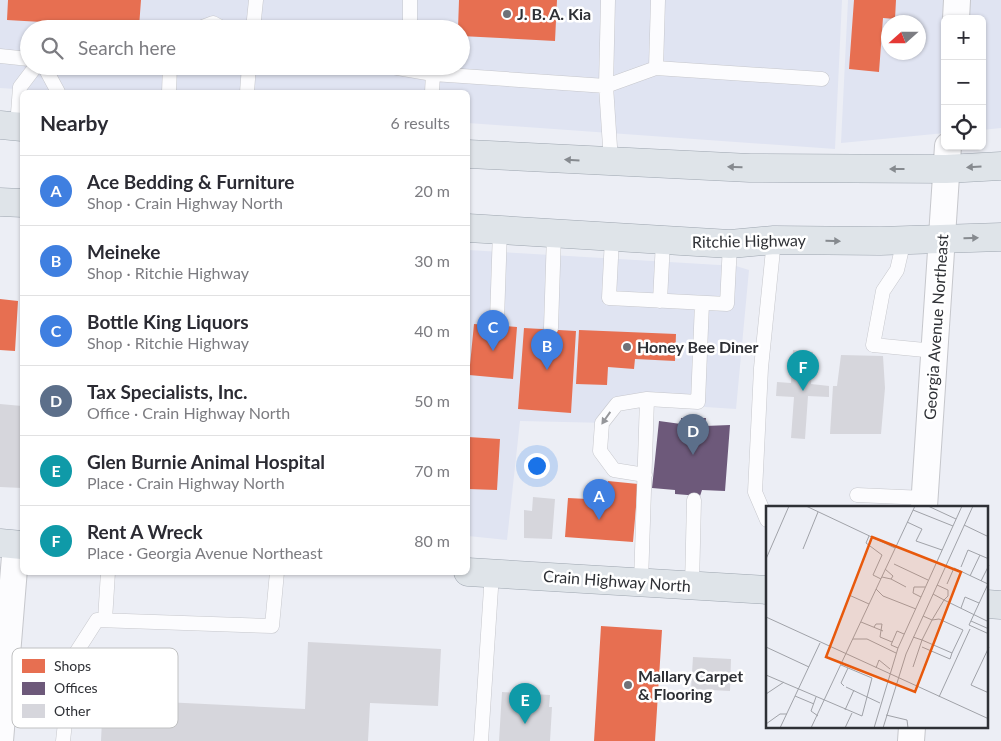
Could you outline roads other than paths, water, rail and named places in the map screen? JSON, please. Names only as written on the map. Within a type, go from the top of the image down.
[{"type":"main road","points":[[470,154],[750,168],[947,158],[1001,166]]},
{"type":"main road","points":[[0,202],[20,203]]},
{"type":"main road","name":"Ritchie Highway","points":[[470,228],[730,244],[774,240],[904,240],[1001,236]]},
{"type":"main road","name":"Crain Highway North","points":[[480,572],[766,590]]},
{"type":"main road","points":[[988,604],[1001,605]]},
{"type":"street","points":[[956,15],[957,0]]},
{"type":"street","name":"Georgia Avenue Northeast","points":[[924,503],[947,158]]},
{"type":"street","points":[[0,741],[13,544]]},
{"type":"street","points":[[911,741],[912,728]]},
{"type":"lane","points":[[254,20],[256,0]]},
{"type":"lane","points":[[410,0],[410,20]]},
{"type":"lane","points":[[608,0],[606,86],[611,162]]},
{"type":"lane","points":[[656,68],[658,0]]},
{"type":"lane","points":[[0,56],[20,57]]},
{"type":"lane","points":[[470,74],[606,86],[656,68],[822,78]]},
{"type":"lane","points":[[13,126],[20,87],[29,75]]},
{"type":"lane","points":[[49,75],[57,90]]},
{"type":"lane","points":[[169,90],[170,75]]},
{"type":"lane","points":[[247,90],[248,75]]},
{"type":"lane","points":[[431,75],[432,90]]},
{"type":"lane","points":[[497,320],[500,230]]},
{"type":"lane","points":[[551,328],[554,234]]},
{"type":"lane","points":[[612,238],[609,298],[660,301],[727,304],[730,244]]},
{"type":"lane","points":[[766,518],[755,492],[762,368],[774,240]]},
{"type":"lane","points":[[904,240],[897,270],[883,290],[873,345],[935,351]]},
{"type":"lane","points":[[660,301],[664,241]]},
{"type":"lane","points":[[645,475],[614,470],[600,451],[602,423],[617,404],[647,399],[698,402],[702,303]]},
{"type":"lane","points":[[641,582],[647,399]]},
{"type":"lane","points":[[857,495],[924,503]]},
{"type":"lane","points":[[692,586],[694,500]]},
{"type":"lane","points":[[480,572],[481,741]]},
{"type":"lane","points":[[105,620],[108,575]]},
{"type":"lane","points":[[79,648],[97,620],[272,626],[277,575]]},
{"type":"lane","points":[[6,672],[12,672]]},
{"type":"lane","points":[[63,741],[64,728]]},
{"type":"place","name":"J. B. A. Kia","points":[[507,14]]},
{"type":"place","name":"Honey Bee Diner","points":[[627,347]]},
{"type":"place","name":"Bottle King Liquors","points":[[493,351]]},
{"type":"place","name":"Meineke","points":[[547,370]]},
{"type":"place","name":"Rent A Wreck","points":[[803,391]]},
{"type":"place","name":"Tax Specialists, Inc.","points":[[693,455]]},
{"type":"place","name":"Ace Bedding & Furniture","points":[[599,520]]},
{"type":"place","name":"Mallary Carpet & Flooring","points":[[628,685]]},
{"type":"place","name":"Glen Burnie Animal Hospital","points":[[525,724]]}]
